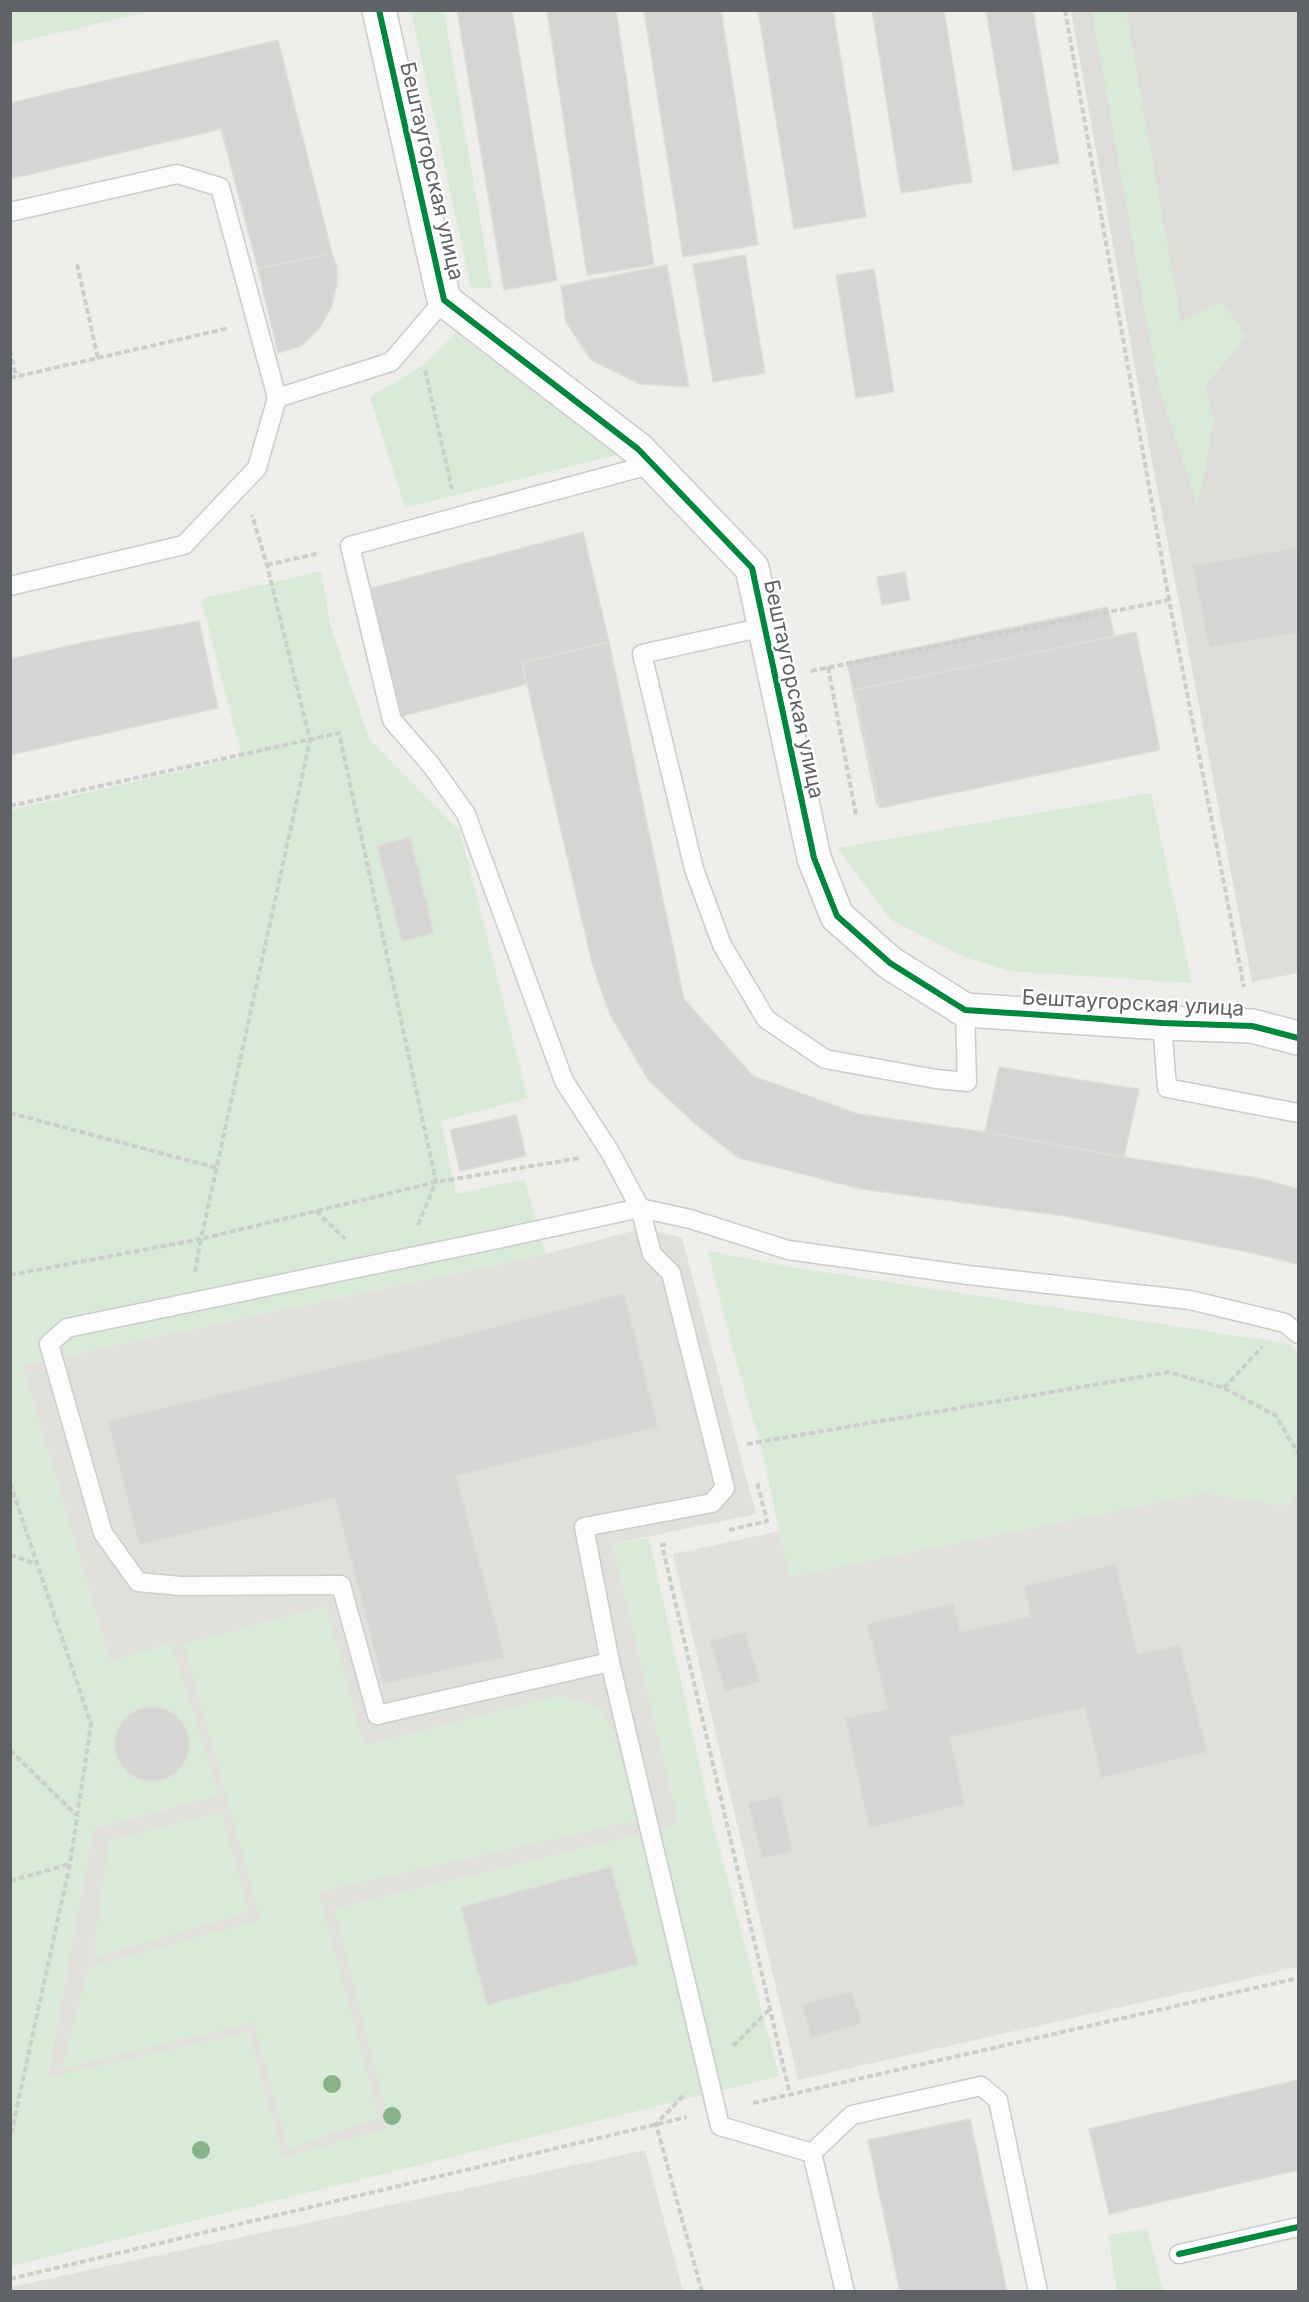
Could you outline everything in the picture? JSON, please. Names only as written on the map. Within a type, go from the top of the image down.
[{"type":"street","name":"Бештаугорская улица","points":[[379,10],[444,300],[638,449],[752,568],[814,858],[837,916],[890,963],[965,1010],[1162,1023],[1252,1026],[1299,1038]]},
{"type":"lane","points":[[10,212],[177,174],[220,187],[277,398],[257,468],[184,545],[10,586]]},
{"type":"lane","points":[[277,398],[391,362],[444,300]]},
{"type":"lane","points":[[653,464],[350,546],[392,720],[430,765],[466,814],[564,1081],[610,1152],[640,1208],[652,1254],[671,1272],[725,1488],[712,1503],[584,1527],[610,1662],[720,2126],[812,2153]]},
{"type":"lane","points":[[764,627],[642,654],[694,869],[722,945],[766,1019],[825,1059],[936,1079],[967,1082],[965,1010]]},
{"type":"lane","points":[[1162,1023],[1167,1088],[1299,1113]]},
{"type":"lane","points":[[610,1662],[377,1715],[341,1585],[181,1586],[138,1582],[103,1533],[49,1344],[67,1328],[640,1208],[690,1219],[788,1250],[968,1275],[1190,1300],[1292,1328]]},
{"type":"lane","points":[[812,2153],[852,2115],[981,2086],[998,2100],[1038,2292]]},
{"type":"lane","points":[[812,2153],[845,2292]]},
{"type":"lane","points":[[1179,2254],[1299,2227]]},
{"type":"path","points":[[1065,10],[1169,600],[1252,1026]]},
{"type":"path","points":[[77,264],[98,358]]},
{"type":"path","points":[[10,378],[256,322]]},
{"type":"path","points":[[10,350],[16,376]]},
{"type":"path","points":[[188,1303],[310,740],[267,565],[243,483]]},
{"type":"path","points":[[267,565],[350,546]]},
{"type":"path","points":[[775,678],[1169,600]]},
{"type":"path","points":[[828,667],[856,815]]},
{"type":"path","points":[[10,806],[339,733],[436,1182]]},
{"type":"path","points":[[10,1113],[217,1168]]},
{"type":"path","points":[[10,1275],[201,1239],[436,1182],[610,1152]]},
{"type":"path","points":[[1224,1388],[1292,1328]]},
{"type":"path","points":[[747,1444],[1169,1372],[1224,1388],[1275,1415],[1299,1453]]},
{"type":"path","points":[[744,1433],[750,1455]]},
{"type":"path","points":[[720,1532],[767,1521],[755,1477]]},
{"type":"path","points":[[10,1483],[91,1724],[70,1864],[10,2139]]},
{"type":"path","points":[[673,1543],[662,1545],[790,2095]]},
{"type":"path","points":[[10,1555],[38,1564]]},
{"type":"path","points":[[10,1750],[77,1815]]},
{"type":"path","points":[[10,1881],[70,1864]]},
{"type":"path","points":[[10,2279],[656,2124],[1299,1978]]},
{"type":"path","points":[[656,2124],[702,2292]]},
{"type":"shaded area","points":[[1071,11],[1298,11],[1298,973],[1252,982],[1149,445]]},
{"type":"shaded area","points":[[644,1228],[682,1238],[756,1514],[613,1544],[679,1823],[664,1829],[335,1909],[391,2128],[283,2158],[248,2032],[47,2079],[93,1828],[219,1795],[110,1662],[22,1365],[546,1254]]},
{"type":"shaded area","points":[[1179,1445],[1298,1488],[1298,1967],[798,2080],[673,1554]]},
{"type":"shaded area","points":[[645,2150],[683,2291],[11,2291],[11,2287]]},
{"type":"green space","points":[[11,10],[151,10],[151,11],[11,44]]},
{"type":"green space","points":[[411,11],[444,11],[492,289],[471,287]]},
{"type":"green space","points":[[1092,11],[1126,11],[1181,322],[1222,302],[1247,336],[1205,386],[1214,420],[1198,507],[1158,385]]},
{"type":"green space","points":[[456,333],[620,454],[405,508],[370,397],[425,364]]},
{"type":"green space","points":[[321,571],[330,624],[369,739],[460,831],[528,1098],[441,1121],[456,1194],[524,1179],[546,1254],[22,1365],[110,1662],[171,1643],[219,1795],[93,1828],[47,2078],[248,2032],[283,2158],[390,2128],[335,1909],[664,1829],[679,1823],[613,1544],[649,1538],[712,1820],[779,2076],[11,2266],[11,810],[242,757],[201,599]]},
{"type":"green space","points":[[1151,793],[1192,983],[1010,971],[964,957],[891,920],[837,848]]},
{"type":"green space","points":[[708,1251],[792,1267],[1289,1344],[1298,1352],[1298,1491],[1286,1506],[1205,1493],[790,1577],[760,1443],[734,1354]]},
{"type":"green space","points":[[326,1606],[364,1746],[560,1695],[602,1708],[619,1750],[638,1820],[318,1892],[379,2117],[288,2149],[254,2022],[62,2069],[89,1967],[261,1920],[184,1644]]},
{"type":"green space","points":[[221,1812],[249,1912],[93,1958],[109,1841]]},
{"type":"green space","points":[[1147,2229],[1163,2291],[1117,2291],[1108,2235]]},
{"type":"building","points":[[457,10],[512,10],[557,281],[504,290]]},
{"type":"building","points":[[547,10],[616,10],[654,265],[587,275]]},
{"type":"building","points":[[644,10],[721,10],[758,245],[683,257]]},
{"type":"building","points":[[758,10],[833,10],[866,217],[794,229]]},
{"type":"building","points":[[872,10],[944,10],[972,182],[901,193]]},
{"type":"building","points":[[986,10],[1033,10],[1059,163],[1013,171]]},
{"type":"building","points":[[278,40],[332,253],[258,269],[221,129],[10,179],[10,103]]},
{"type":"building","points":[[332,253],[337,267],[337,285],[331,308],[319,329],[301,346],[278,353],[258,269]]},
{"type":"building","points":[[745,255],[765,373],[713,382],[693,264]]},
{"type":"building","points":[[667,265],[689,387],[640,384],[591,360],[566,322],[561,286]]},
{"type":"building","points":[[874,269],[894,392],[856,398],[836,275]]},
{"type":"building","points":[[583,532],[609,642],[522,663],[527,684],[402,716],[368,589]]},
{"type":"building","points":[[1298,547],[1298,633],[1209,648],[1192,565]]},
{"type":"building","points":[[905,572],[910,600],[882,605],[877,577]]},
{"type":"building","points":[[1108,607],[1139,751],[877,805],[847,662]]},
{"type":"building","points":[[199,621],[218,708],[10,755],[10,659],[85,642]]},
{"type":"building","points":[[1136,632],[1160,750],[880,808],[855,690]]},
{"type":"building","points":[[609,642],[684,999],[753,1076],[858,1114],[985,1132],[1262,1179],[1298,1189],[1298,1264],[1064,1216],[861,1189],[739,1158],[699,1127],[649,1081],[610,1015],[592,963],[522,663]]},
{"type":"building","points":[[410,837],[434,933],[402,941],[377,846]]},
{"type":"building","points":[[999,1067],[1139,1089],[1124,1157],[985,1132]]},
{"type":"building","points":[[516,1115],[526,1156],[460,1171],[450,1130]]},
{"type":"building","points":[[624,1293],[658,1427],[456,1476],[505,1657],[383,1684],[335,1498],[139,1545],[108,1421],[410,1349]]},
{"type":"building","points":[[1116,1564],[1138,1654],[1180,1645],[1207,1752],[1101,1778],[1085,1708],[950,1737],[965,1804],[869,1828],[845,1718],[888,1709],[867,1624],[953,1603],[961,1632],[1031,1616],[1024,1586]]},
{"type":"building","points":[[745,1631],[760,1682],[725,1692],[710,1641]]},
{"type":"building","points":[[152,1707],[166,1710],[178,1718],[186,1730],[189,1744],[186,1758],[178,1770],[166,1778],[152,1781],[138,1778],[126,1770],[118,1758],[115,1744],[118,1730],[126,1718],[138,1710]]},
{"type":"building","points":[[780,1796],[793,1851],[762,1859],[748,1803]]},
{"type":"building","points":[[611,1867],[638,1964],[487,2005],[461,1907]]},
{"type":"building","points":[[852,1991],[862,2024],[811,2038],[802,2004]]},
{"type":"building","points":[[1298,2080],[1298,2170],[1109,2214],[1089,2129]]},
{"type":"building","points":[[970,2119],[1007,2292],[900,2292],[868,2140]]},
{"type":"cycle path","points":[[379,10],[444,300],[638,449],[752,568],[814,858],[837,916],[890,963],[965,1010],[1162,1023],[1252,1026],[1298,1038]]},
{"type":"cycle path","points":[[1179,2254],[1298,2227]]}]
